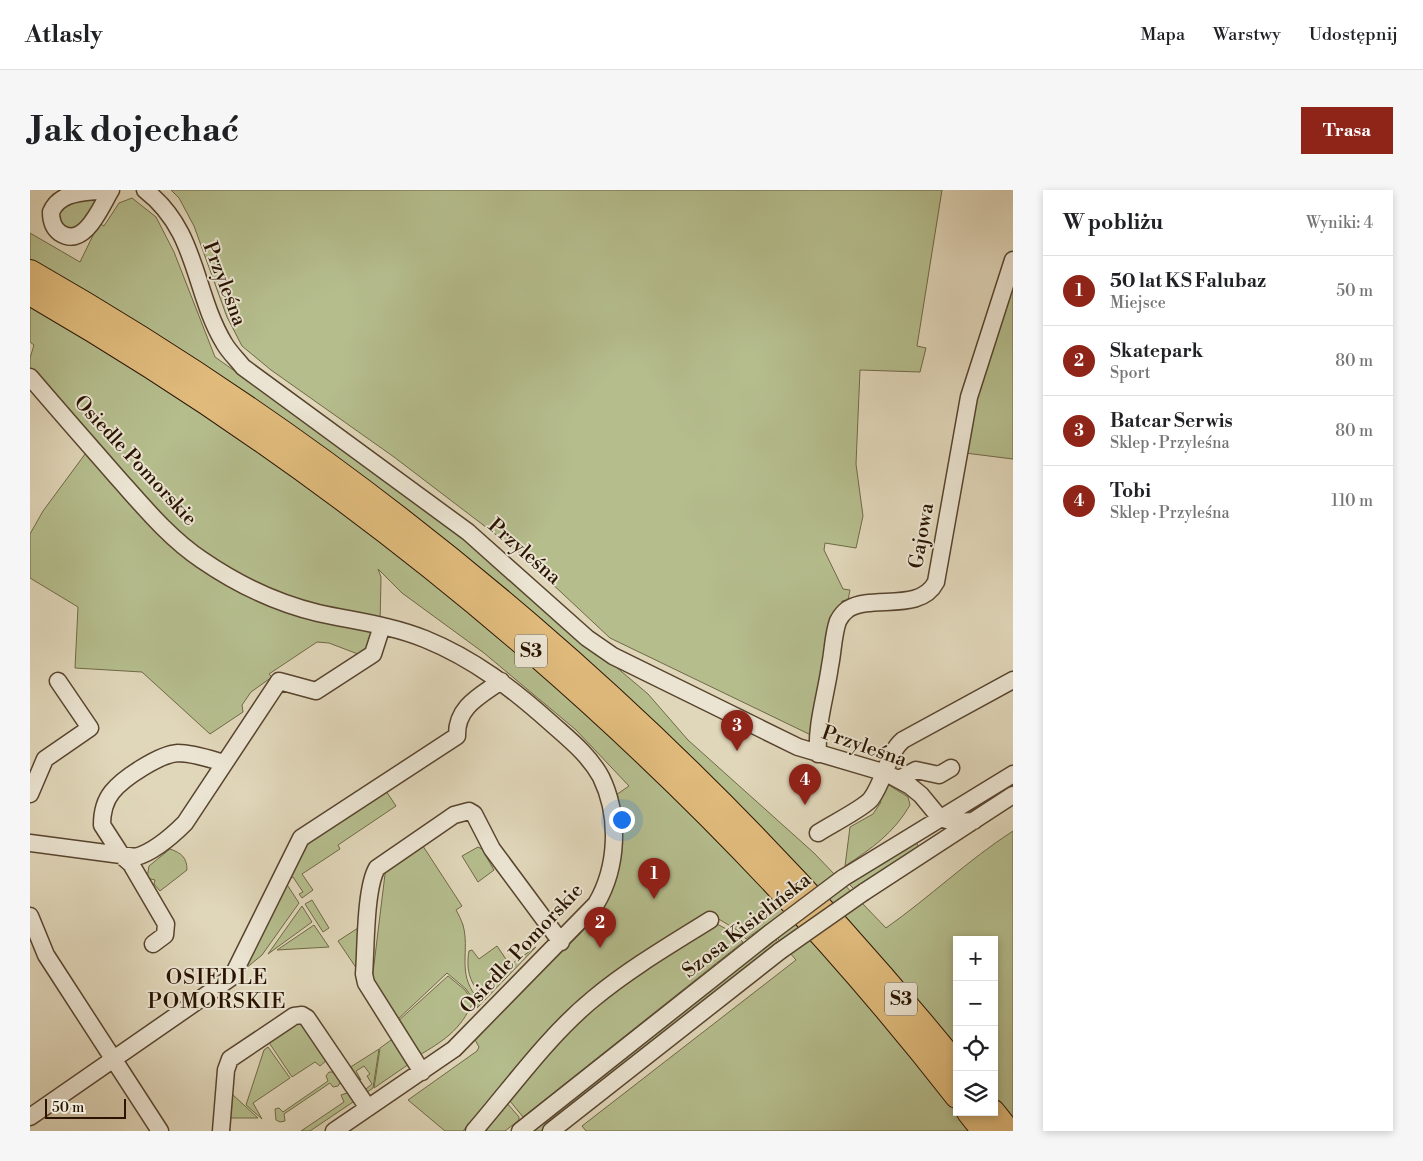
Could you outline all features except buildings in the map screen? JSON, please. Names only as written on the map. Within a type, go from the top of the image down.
[{"type":"highway","name":"S3","points":[[30,272],[148,343],[235,399],[313,454],[407,524],[541,634],[660,743],[743,824],[850,941],[953,1061]]},
{"type":"highway","name":"S3","points":[[30,293],[147,364],[301,469],[395,540],[530,650],[654,763],[728,837],[842,960],[953,1091]]},
{"type":"highway","points":[[973,1116],[984,1131]]},
{"type":"highway","points":[[996,1116],[1008,1131]]},
{"type":"street","points":[[105,190],[71,194],[60,198],[51,212],[54,226],[67,236],[82,234],[111,190]]},
{"type":"street","name":"Przyleśna","points":[[145,190],[160,202],[185,239],[217,329],[224,343],[243,367],[468,532],[587,638],[607,652],[798,747],[892,776],[921,795],[940,818]]},
{"type":"street","name":"Gajowa","points":[[818,754],[819,731],[833,644],[841,616],[846,610],[860,604],[919,597],[928,592],[936,582],[969,397],[1013,260]]},
{"type":"street","name":"Osiedle Pomorskie","points":[[30,377],[148,512],[173,537],[201,559],[259,593],[289,604],[317,613],[382,626],[423,638],[452,650],[501,680],[582,751],[600,776],[610,805],[614,842],[608,880],[596,904],[466,1039],[422,1072],[334,1131]]},
{"type":"street","points":[[30,843],[122,856],[136,857],[143,855],[176,833],[185,823],[278,681],[316,691],[373,654],[382,626]]},
{"type":"street","points":[[30,1117],[115,1060],[232,977],[301,838],[457,736],[457,724],[463,711],[501,680]]},
{"type":"street","points":[[892,776],[894,752],[900,742],[907,736],[1013,680]]},
{"type":"street","points":[[30,794],[44,759],[90,728],[58,681]]},
{"type":"street","points":[[153,944],[165,936],[166,924],[131,864],[122,856],[102,825],[105,804],[113,791],[167,754],[180,753],[224,763]]},
{"type":"street","points":[[818,833],[870,800],[892,776],[916,770],[939,775],[951,768]]},
{"type":"street","name":"Szosa Kisielińska","points":[[520,1131],[770,933],[844,878],[1013,774]]},
{"type":"street","name":"Szosa Kisielińska","points":[[551,1131],[780,951],[864,892],[1013,795]]},
{"type":"street","points":[[422,1072],[366,983],[364,974],[370,892],[373,875],[377,868],[454,815],[469,811],[474,814],[496,856],[561,942]]},
{"type":"street","points":[[930,849],[937,833],[940,818],[954,822],[974,821]]},
{"type":"street","points":[[474,1131],[562,1029],[592,1000],[650,958],[710,920]]},
{"type":"street","points":[[31,921],[46,955],[160,1131]]},
{"type":"street","points":[[221,1131],[226,1070],[230,1059],[294,1016],[302,1014],[308,1018],[368,1108]]},
{"type":"green space","points":[[171,190],[942,190],[917,346],[926,348],[920,372],[860,370],[856,464],[863,516],[856,548],[825,543],[824,550],[843,589],[850,590],[848,600],[842,601],[833,630],[813,736],[610,638],[516,550],[394,457],[271,370],[242,346],[227,317],[194,226],[179,198]]},
{"type":"green space","points":[[132,198],[156,217],[174,252],[215,357],[427,507],[648,694],[688,740],[814,853],[886,928],[980,854],[1013,831],[1013,1131],[586,1131],[582,1126],[796,960],[766,925],[746,939],[737,930],[717,918],[628,966],[497,1093],[463,1131],[445,1131],[408,1100],[477,1051],[479,1047],[474,1038],[582,932],[600,910],[616,795],[629,786],[576,730],[484,653],[402,593],[378,569],[381,577],[380,625],[363,656],[329,643],[317,642],[269,674],[272,677],[251,692],[242,705],[243,712],[210,734],[142,672],[75,668],[78,607],[30,578],[30,534],[43,511],[91,446],[30,377],[30,358],[34,345],[30,342],[30,233],[80,262],[99,223],[104,226],[119,203]]},
{"type":"green space","points":[[99,199],[84,226],[73,231],[59,223],[58,208],[66,200]]},
{"type":"green space","points":[[1013,285],[1013,459],[965,453],[976,400]]},
{"type":"green space","points":[[884,782],[908,797],[910,805],[889,832],[873,847],[845,866],[850,827],[873,814],[881,802],[877,799]]},
{"type":"green space","points":[[386,791],[396,806],[338,845],[340,849],[302,874],[313,890],[302,898],[299,894],[303,892],[293,877],[289,879],[301,846]]},
{"type":"green space","points":[[914,839],[920,849],[855,890],[848,883]]},
{"type":"green space","points":[[419,840],[462,906],[456,910],[465,934],[465,970],[470,987],[476,996],[474,1001],[466,989],[447,973],[396,1021],[372,981],[386,866]]},
{"type":"green space","points":[[478,847],[482,849],[494,870],[478,882],[462,856]]},
{"type":"green space","points":[[170,849],[183,856],[187,870],[160,891],[154,884],[155,880],[147,878],[149,866]]},
{"type":"green space","points":[[284,880],[299,903],[262,955],[240,973]]},
{"type":"green space","points":[[312,900],[329,928],[323,932],[305,904]]},
{"type":"green space","points":[[302,906],[312,922],[268,954]]},
{"type":"green space","points":[[715,923],[732,932],[743,942],[523,1117],[510,1101],[516,1089],[589,1010]]},
{"type":"green space","points":[[314,925],[329,947],[277,950]]},
{"type":"green space","points":[[361,926],[359,972],[338,941]]},
{"type":"green space","points":[[774,938],[780,944],[542,1131],[529,1131]]},
{"type":"green space","points":[[497,946],[510,965],[536,947],[477,1008],[481,994],[469,974],[469,951],[472,950],[479,959]]},
{"type":"green space","points":[[448,976],[465,990],[473,1002],[462,1021],[450,1034],[418,1056],[397,1022]]},
{"type":"green space","points":[[301,1020],[327,1060],[320,1066],[315,1062],[292,1077],[268,1041]]},
{"type":"green space","points":[[394,1038],[412,1062],[374,1088],[380,1048]]},
{"type":"green space","points":[[268,1047],[290,1078],[253,1103],[262,1119],[246,1105],[264,1050]]},
{"type":"green space","points":[[379,1049],[373,1088],[366,1093],[366,1089],[372,1084],[367,1076],[370,1074],[364,1066],[356,1071],[361,1080],[349,1068]]},
{"type":"green space","points":[[329,1072],[335,1072],[341,1081],[338,1086],[333,1087],[330,1083],[284,1114],[285,1121],[280,1122],[276,1120],[275,1109],[279,1108],[283,1112],[328,1081],[326,1076]]},
{"type":"green space","points":[[347,1093],[356,1100],[310,1131],[301,1131],[344,1102],[341,1095]]},
{"type":"green space","points":[[230,1094],[233,1095],[258,1118],[228,1118]]},
{"type":"green space","points":[[506,1102],[519,1117],[519,1120],[505,1131],[479,1131]]},
{"type":"place","name":"Batcar Serwis","points":[[737,751]]},
{"type":"place","name":"Tobi","points":[[805,805]]},
{"type":"place","name":"50 lat KS Falubaz","points":[[654,899]]},
{"type":"place","name":"Skatepark","points":[[600,948]]},
{"type":"district","name":"OSIEDLE POMORSKIE","points":[[217,990]]}]
